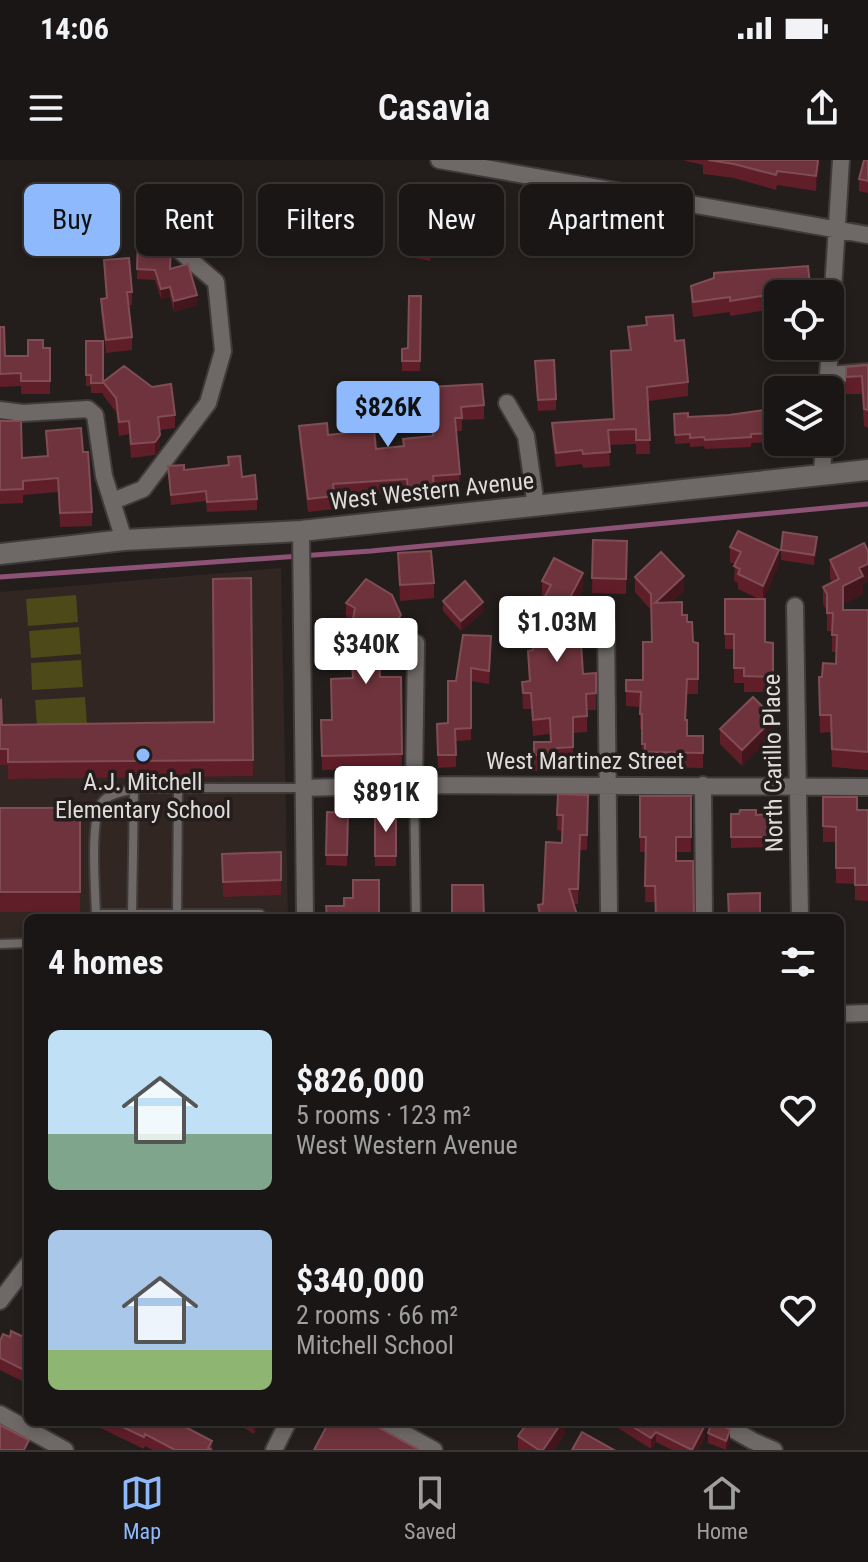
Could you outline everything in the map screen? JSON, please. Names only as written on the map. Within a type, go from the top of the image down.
[{"type":"street","points":[[439,160],[868,235]]},
{"type":"street","points":[[833,280],[841,160]]},
{"type":"street","points":[[113,501],[143,489],[208,403],[223,351],[216,282],[186,256]]},
{"type":"street","points":[[844,379],[868,372]]},
{"type":"street","points":[[507,403],[526,436],[536,506]]},
{"type":"street","points":[[0,410],[23,413],[88,409],[95,415],[104,476],[124,540]]},
{"type":"street","points":[[822,474],[823,456]]},
{"type":"street","name":"West Western Avenue","points":[[0,554],[124,540],[301,531],[868,470]]},
{"type":"street","points":[[301,531],[305,914]]},
{"type":"street","name":"North Carillo Place","points":[[795,606],[800,914]]},
{"type":"street","points":[[606,624],[609,911]]},
{"type":"street","points":[[414,785],[416,643]]},
{"type":"street","name":"West Martinez Street","points":[[302,788],[414,785],[868,787]]},
{"type":"street","points":[[703,785],[704,914]]},
{"type":"street","points":[[844,1014],[868,1013]]},
{"type":"street","points":[[0,1301],[24,1269]]},
{"type":"street","points":[[0,1414],[47,1446],[65,1450]]},
{"type":"street","points":[[274,1450],[286,1426]]},
{"type":"street","points":[[390,1426],[434,1450]]},
{"type":"street","points":[[725,1426],[750,1446],[774,1450]]},
{"type":"lane","points":[[414,785],[416,914]]},
{"type":"lane","points":[[177,914],[178,788]]},
{"type":"lane","points":[[96,914],[98,810],[103,800],[134,789],[302,788]]},
{"type":"lane","points":[[134,789],[132,914],[260,914]]},
{"type":"lane","points":[[0,944],[24,943]]},
{"type":"shaded area","name":"A.J. Mitchell Elementary School","points":[[281,568],[288,914],[24,914],[24,943],[0,944],[0,592]]},
{"type":"shaded area","points":[[76,595],[78,622],[28,626],[26,599]]},
{"type":"shaded area","points":[[79,627],[81,654],[31,658],[29,631]]},
{"type":"shaded area","points":[[81,660],[83,687],[32,690],[31,663]]},
{"type":"shaded area","points":[[85,697],[87,724],[37,727],[35,700]]},
{"type":"building","points":[[708,160],[818,160],[816,176],[777,171],[776,175]]},
{"type":"building","points":[[864,160],[868,160],[868,181],[859,179]]},
{"type":"building","points":[[137,256],[171,256],[170,269],[188,264],[197,295],[174,301],[170,287],[161,289],[155,270],[137,269]]},
{"type":"building","points":[[129,258],[132,292],[127,292],[132,337],[106,340],[101,299],[107,298],[104,260]]},
{"type":"building","points":[[808,266],[810,280],[764,280],[764,296],[693,302],[691,286],[714,278],[714,273]]},
{"type":"building","points":[[409,296],[421,296],[420,361],[402,361],[402,349],[408,348]]},
{"type":"building","points":[[673,315],[675,341],[684,340],[688,382],[647,387],[650,440],[636,440],[636,429],[608,430],[610,452],[583,454],[582,450],[556,453],[552,423],[614,419],[611,351],[631,350],[628,327],[647,325],[646,317]]},
{"type":"building","points":[[0,327],[4,327],[5,356],[28,356],[28,340],[43,340],[43,348],[50,348],[50,381],[21,381],[21,373],[0,374]]},
{"type":"building","points":[[86,341],[103,341],[103,383],[91,383],[91,375],[86,375]]},
{"type":"building","points":[[554,360],[556,399],[538,400],[535,361]]},
{"type":"building","points":[[868,365],[868,410],[864,409],[862,376],[846,377],[846,367]]},
{"type":"building","points":[[124,366],[152,387],[171,384],[175,415],[158,417],[160,435],[155,442],[131,444],[129,421],[119,422],[116,398],[103,382]]},
{"type":"building","points":[[482,384],[484,405],[461,407],[462,418],[455,418],[460,474],[433,476],[434,488],[408,491],[407,479],[333,484],[334,496],[308,499],[299,426],[327,423],[328,435],[374,430],[376,449],[404,446],[403,439],[433,436],[430,387]]},
{"type":"building","points":[[764,410],[764,434],[705,440],[704,437],[690,438],[690,434],[675,435],[674,414],[688,413],[688,417]]},
{"type":"building","points":[[0,421],[21,421],[22,458],[48,456],[46,431],[81,428],[83,452],[88,452],[92,512],[60,513],[58,478],[23,481],[23,489],[0,490]]},
{"type":"building","points":[[240,456],[242,477],[255,475],[257,499],[207,502],[206,491],[171,495],[168,466],[184,465],[184,470],[229,465],[228,457]]},
{"type":"building","points":[[738,531],[779,550],[763,586],[738,574],[740,569],[734,566],[741,552],[730,547]]},
{"type":"building","points":[[783,532],[817,537],[814,555],[781,550]]},
{"type":"building","points":[[593,540],[627,541],[626,579],[592,578]]},
{"type":"building","points":[[864,543],[868,551],[868,564],[859,568],[863,576],[843,586],[843,610],[868,610],[868,752],[832,749],[831,715],[820,715],[819,677],[822,677],[823,663],[836,664],[837,635],[832,635],[833,613],[827,613],[827,594],[823,587],[839,579],[830,560]]},
{"type":"building","points":[[431,551],[434,583],[400,585],[398,553]]},
{"type":"building","points":[[661,552],[684,576],[655,603],[682,602],[682,615],[687,615],[687,622],[692,622],[693,642],[698,643],[698,679],[687,679],[685,720],[687,736],[703,736],[703,753],[645,752],[640,714],[641,692],[626,691],[626,680],[643,680],[643,642],[652,642],[651,594],[635,577]]},
{"type":"building","points":[[554,558],[583,573],[563,611],[561,644],[581,643],[583,674],[596,673],[596,693],[586,694],[587,716],[573,717],[573,747],[557,748],[557,754],[534,755],[534,742],[551,742],[550,718],[533,720],[531,693],[523,693],[522,682],[530,681],[528,651],[533,650],[535,602],[542,602],[551,585],[542,581]]},
{"type":"building","points":[[251,578],[253,760],[8,762],[8,749],[0,749],[1,700],[2,725],[214,722],[213,579]]},
{"type":"building","points":[[366,579],[392,595],[401,615],[392,628],[377,620],[380,677],[401,677],[402,754],[322,756],[321,720],[332,720],[331,679],[353,678],[350,636],[355,608],[346,603]]},
{"type":"building","points":[[465,581],[483,602],[461,621],[443,601]]},
{"type":"building","points":[[725,599],[765,599],[765,642],[773,643],[773,677],[744,676],[744,668],[734,668],[734,634],[725,634]]},
{"type":"building","points":[[463,635],[491,636],[489,671],[471,668],[471,728],[455,729],[456,755],[438,755],[437,724],[448,723],[448,681],[456,681]]},
{"type":"building","points":[[753,697],[774,718],[742,750],[720,729]]},
{"type":"building","points":[[558,794],[588,795],[587,835],[580,835],[578,889],[569,889],[577,914],[540,914],[538,905],[543,904],[546,842],[562,843],[563,815],[557,815]]},
{"type":"building","points":[[640,796],[691,796],[691,837],[676,837],[676,861],[693,861],[694,914],[656,914],[655,886],[645,886],[646,837],[640,837]]},
{"type":"building","points":[[823,797],[857,797],[857,810],[868,810],[868,885],[855,885],[855,868],[836,868],[836,827],[823,826]]},
{"type":"building","points":[[0,808],[80,808],[80,892],[0,892]]},
{"type":"building","points":[[740,810],[756,810],[756,815],[771,814],[772,837],[731,837],[731,814],[739,814]]},
{"type":"building","points":[[327,812],[348,813],[347,855],[326,855]]},
{"type":"building","points":[[375,812],[396,812],[396,856],[375,856]]},
{"type":"building","points":[[281,852],[281,880],[223,882],[222,854]]},
{"type":"building","points":[[353,880],[379,880],[379,914],[327,914],[326,906],[344,906],[344,898],[353,898]]},
{"type":"building","points":[[452,885],[483,885],[484,914],[452,914]]},
{"type":"building","points":[[760,893],[760,914],[729,914],[728,894]]},
{"type":"building","points":[[11,1331],[24,1337],[24,1370],[0,1358],[3,1334],[10,1337]]},
{"type":"building","points":[[0,1425],[29,1440],[24,1450],[0,1450]]},
{"type":"building","points":[[121,1426],[184,1426],[212,1441],[208,1448],[212,1450],[175,1450],[145,1434],[144,1437]]},
{"type":"building","points":[[327,1426],[376,1426],[418,1449],[418,1450],[314,1450]]},
{"type":"building","points":[[525,1426],[559,1426],[543,1450],[518,1436]]},
{"type":"building","points":[[632,1426],[704,1426],[692,1450],[656,1432],[651,1438]]},
{"type":"building","points":[[711,1426],[723,1426],[730,1430],[726,1441],[708,1433]]},
{"type":"building","points":[[582,1432],[614,1450],[572,1450]]},
{"type":"waterway","points":[[0,577],[371,551],[868,504]]},
{"type":"place","name":"A.J. Mitchell Elementary School","points":[[143,755]]}]
